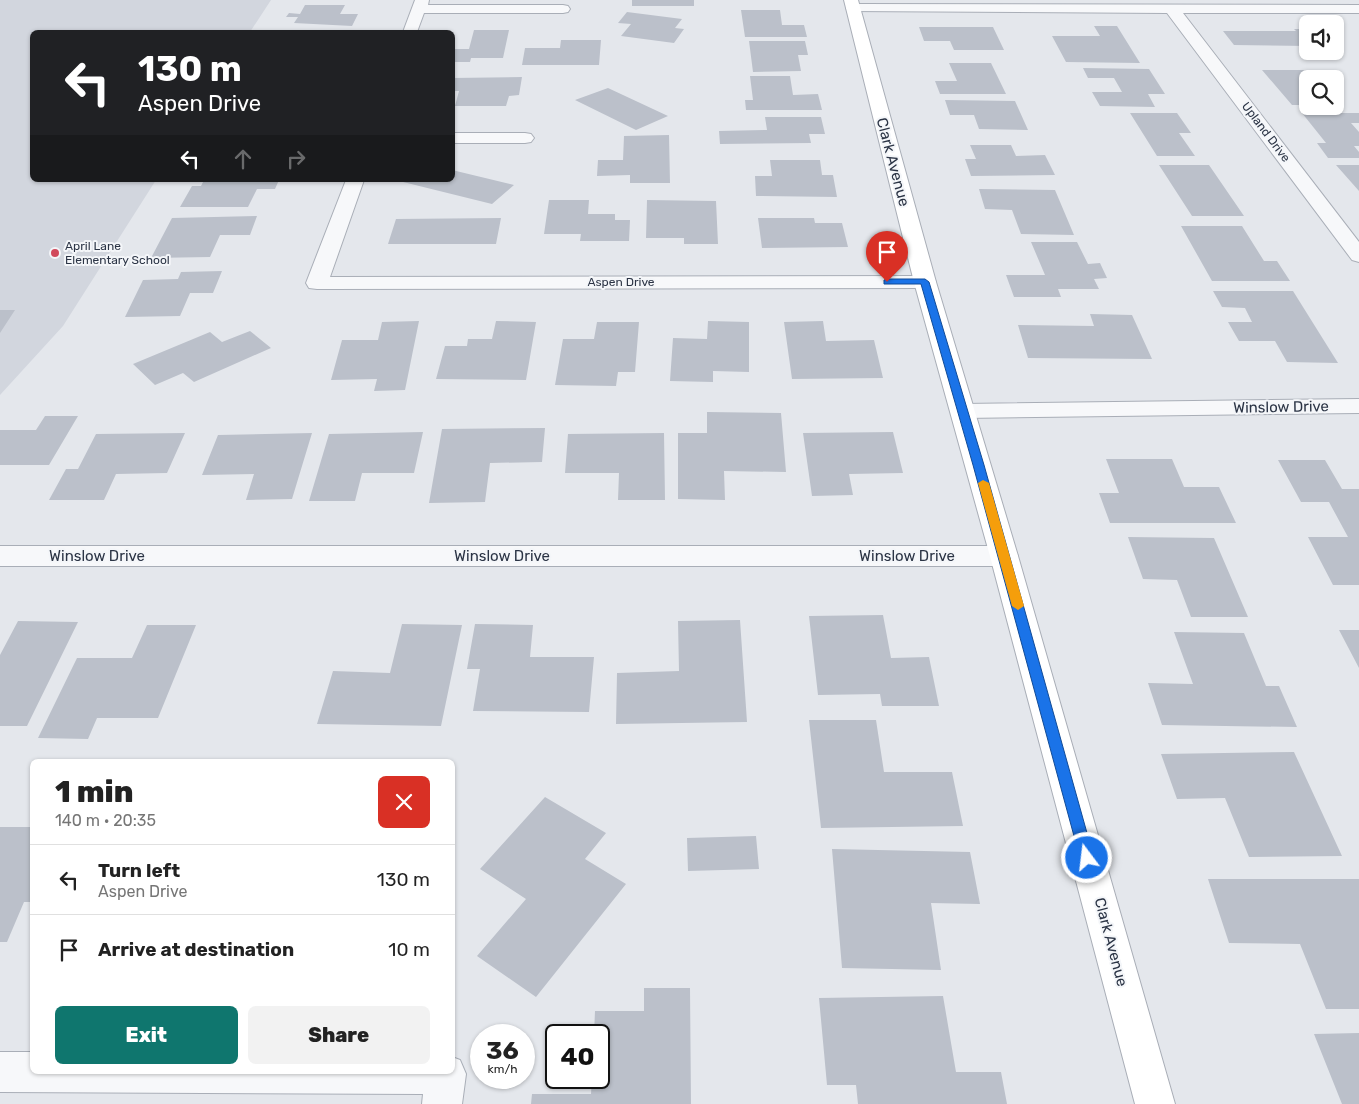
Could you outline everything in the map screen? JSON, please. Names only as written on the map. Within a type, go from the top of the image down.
[{"type":"street","points":[[852,4],[1172,9],[1359,9]]},
{"type":"street","name":"Clark Avenue","points":[[852,4],[925,282],[1004,556],[1155,1104]]},
{"type":"street","points":[[411,30],[420,5],[563,9]]},
{"type":"street","name":"Upland Drive","points":[[1172,9],[1359,256]]},
{"type":"street","points":[[455,138],[525,138]]},
{"type":"street","name":"Aspen Drive","points":[[354,182],[317,283],[925,282]]},
{"type":"street","name":"Winslow Drive","points":[[963,411],[1359,406]]},
{"type":"street","name":"Winslow Drive","points":[[0,556],[1004,556]]},
{"type":"street","points":[[0,1072],[30,1072]]},
{"type":"street","points":[[442,1104],[446,1074]]},
{"type":"shaded area","name":"April Lane Elementary School","points":[[0,0],[271,0],[251,30],[30,30],[30,182],[155,182],[63,326],[0,395]]},
{"type":"building","points":[[632,0],[694,0],[694,6],[632,6]]},
{"type":"building","points":[[305,5],[345,5],[340,14],[358,14],[352,26],[294,23],[298,17],[286,17],[289,13],[300,14]]},
{"type":"building","points":[[741,10],[780,10],[782,25],[804,25],[807,37],[745,37]]},
{"type":"building","points":[[627,12],[682,19],[675,28],[684,29],[674,43],[621,36],[631,24],[618,23]]},
{"type":"building","points":[[1094,26],[1117,26],[1140,63],[1066,62],[1052,36],[1100,36]]},
{"type":"building","points":[[919,27],[993,27],[1004,50],[954,50],[950,41],[924,41]]},
{"type":"building","points":[[1294,29],[1299,29],[1299,46],[1234,45],[1223,31],[1296,31]]},
{"type":"building","points":[[474,30],[509,30],[503,58],[471,58],[470,62],[455,62],[455,49],[469,49]]},
{"type":"building","points":[[561,40],[601,40],[599,65],[522,65],[525,48],[560,48]]},
{"type":"building","points":[[749,41],[805,41],[808,55],[798,55],[801,71],[753,72]]},
{"type":"building","points":[[949,63],[991,63],[1006,94],[940,94],[935,81],[957,81]]},
{"type":"building","points":[[1083,68],[1149,69],[1165,94],[1148,94],[1155,107],[1100,106],[1092,92],[1122,92],[1114,78],[1088,78]]},
{"type":"building","points":[[1262,70],[1299,70],[1299,105],[1292,105]]},
{"type":"building","points":[[750,76],[790,76],[793,95],[818,94],[822,110],[746,110],[745,100],[753,100]]},
{"type":"building","points":[[522,77],[519,95],[509,96],[506,106],[455,106],[459,91],[455,91],[455,78]]},
{"type":"building","points":[[608,88],[668,116],[636,130],[575,100]]},
{"type":"building","points":[[945,100],[1015,101],[1028,130],[979,129],[974,115],[950,115]]},
{"type":"building","points":[[1130,113],[1177,113],[1191,133],[1179,133],[1195,156],[1157,156]]},
{"type":"building","points":[[1359,113],[1359,123],[1351,123],[1359,132],[1359,146],[1354,146],[1359,152],[1359,158],[1328,158],[1317,143],[1326,143],[1304,115]]},
{"type":"building","points":[[765,117],[821,117],[825,134],[809,134],[811,143],[720,144],[719,131],[767,130]]},
{"type":"building","points":[[669,135],[670,183],[630,183],[630,175],[597,176],[598,160],[623,160],[624,136]]},
{"type":"building","points":[[970,145],[1011,145],[1016,156],[1045,155],[1055,175],[971,176],[965,159],[976,159]]},
{"type":"building","points":[[770,160],[820,160],[822,175],[833,175],[837,197],[756,196],[755,176],[772,176]]},
{"type":"building","points":[[1159,165],[1209,165],[1244,216],[1192,216]]},
{"type":"building","points":[[1336,165],[1359,165],[1359,191]]},
{"type":"building","points":[[455,171],[514,185],[492,204],[403,182],[455,182]]},
{"type":"building","points":[[203,182],[278,182],[275,189],[257,189],[248,207],[180,207],[192,186],[201,186]]},
{"type":"building","points":[[979,189],[1055,190],[1074,235],[1021,234],[1012,210],[985,209]]},
{"type":"building","points":[[549,200],[589,200],[588,214],[615,214],[615,220],[630,220],[629,241],[580,241],[581,234],[544,234]]},
{"type":"building","points":[[647,200],[716,201],[718,244],[684,244],[684,238],[646,238]]},
{"type":"building","points":[[257,216],[250,235],[220,235],[210,257],[151,258],[172,218]]},
{"type":"building","points":[[501,218],[496,244],[388,244],[396,219]]},
{"type":"building","points":[[758,218],[814,218],[815,223],[842,223],[848,247],[762,248]]},
{"type":"building","points":[[1181,226],[1242,226],[1264,261],[1277,261],[1290,281],[1212,281]]},
{"type":"building","points":[[1031,242],[1077,242],[1088,264],[1100,263],[1107,278],[1094,279],[1099,289],[1058,289],[1061,297],[1014,297],[1006,275],[1045,275]]},
{"type":"building","points":[[222,271],[213,293],[190,293],[180,316],[125,317],[143,280],[178,279],[181,272]]},
{"type":"building","points":[[1213,291],[1293,291],[1338,363],[1287,362],[1275,341],[1239,341],[1228,322],[1252,322],[1245,308],[1222,307]]},
{"type":"building","points":[[0,310],[15,310],[0,333]]},
{"type":"building","points":[[1090,314],[1132,315],[1152,359],[1028,358],[1018,325],[1094,326]]},
{"type":"building","points":[[419,321],[405,390],[374,391],[377,379],[331,380],[342,340],[378,340],[382,322]]},
{"type":"building","points":[[496,321],[536,322],[526,380],[436,379],[445,346],[467,346],[468,339],[492,339]]},
{"type":"building","points":[[708,321],[749,322],[749,372],[713,371],[713,382],[670,381],[673,338],[707,339]]},
{"type":"building","points":[[823,321],[826,341],[874,340],[883,378],[792,379],[784,322]]},
{"type":"building","points":[[597,322],[639,322],[635,372],[618,372],[616,386],[555,385],[563,339],[594,339]]},
{"type":"building","points":[[250,331],[271,348],[194,382],[183,373],[155,385],[133,364],[210,332],[222,342]]},
{"type":"building","points":[[707,412],[781,413],[786,472],[724,471],[725,500],[678,499],[678,433],[707,433]]},
{"type":"building","points":[[45,416],[78,416],[49,465],[0,465],[0,430],[36,430]]},
{"type":"building","points":[[545,428],[542,462],[490,463],[485,502],[429,503],[442,429]]},
{"type":"building","points":[[423,432],[414,473],[362,473],[355,501],[309,501],[329,434]]},
{"type":"building","points":[[893,432],[903,473],[849,474],[853,495],[812,496],[803,433]]},
{"type":"building","points":[[185,433],[167,473],[116,474],[104,500],[49,500],[66,469],[78,469],[96,434]]},
{"type":"building","points":[[312,433],[292,499],[246,500],[254,474],[202,475],[218,435]]},
{"type":"building","points":[[664,433],[665,500],[618,500],[619,473],[565,473],[568,434]]},
{"type":"building","points":[[1106,459],[1172,459],[1184,487],[1219,487],[1236,523],[1110,523],[1099,493],[1119,493]]},
{"type":"building","points":[[1278,460],[1325,460],[1342,489],[1359,489],[1359,585],[1333,585],[1308,537],[1348,537],[1329,502],[1301,502]]},
{"type":"building","points":[[1128,537],[1214,538],[1248,617],[1191,617],[1177,580],[1143,579]]},
{"type":"building","points":[[883,615],[891,658],[929,657],[939,706],[882,706],[880,694],[818,695],[809,616]]},
{"type":"building","points":[[740,620],[747,722],[616,724],[617,673],[679,671],[678,621]]},
{"type":"building","points":[[18,621],[78,622],[27,726],[0,726],[0,655]]},
{"type":"building","points":[[402,624],[462,625],[441,726],[317,724],[333,671],[390,673]]},
{"type":"building","points":[[475,624],[533,625],[530,657],[594,657],[589,712],[473,711],[480,669],[467,669]]},
{"type":"building","points":[[147,625],[196,625],[158,718],[97,718],[88,739],[38,738],[77,658],[132,658]]},
{"type":"building","points":[[1339,630],[1359,630],[1359,668]]},
{"type":"building","points":[[1174,632],[1244,633],[1266,686],[1279,686],[1297,727],[1162,725],[1148,683],[1193,684]]},
{"type":"building","points":[[809,720],[876,720],[884,772],[952,772],[963,826],[821,828]]},
{"type":"building","points":[[1294,752],[1342,856],[1249,857],[1225,798],[1177,799],[1161,754]]},
{"type":"building","points":[[545,797],[606,833],[585,859],[626,884],[536,997],[477,956],[526,899],[480,869]]},
{"type":"building","points":[[0,827],[30,827],[30,902],[24,902],[7,942],[0,942]]},
{"type":"building","points":[[756,836],[759,869],[688,871],[687,838]]},
{"type":"building","points":[[832,849],[970,852],[980,904],[931,903],[941,970],[842,968]]},
{"type":"building","points":[[1208,879],[1359,879],[1359,1009],[1326,1009],[1300,944],[1229,943]]},
{"type":"building","points":[[644,988],[690,988],[691,1104],[531,1104],[532,1094],[591,1094],[591,1089],[610,1089],[610,1024],[594,1024],[595,1011],[644,1011]]},
{"type":"building","points":[[943,996],[956,1072],[1001,1072],[1007,1104],[858,1104],[856,1085],[827,1085],[819,998]]},
{"type":"building","points":[[1359,1033],[1359,1104],[1342,1104],[1314,1034]]},
{"type":"slow traffic","points":[[983,483],[1018,606]]},
{"type":"place","name":"April Lane Elementary School","points":[[55,253]]},
{"type":"route","points":[[887,282],[925,282],[958,392],[1087,858]]}]
